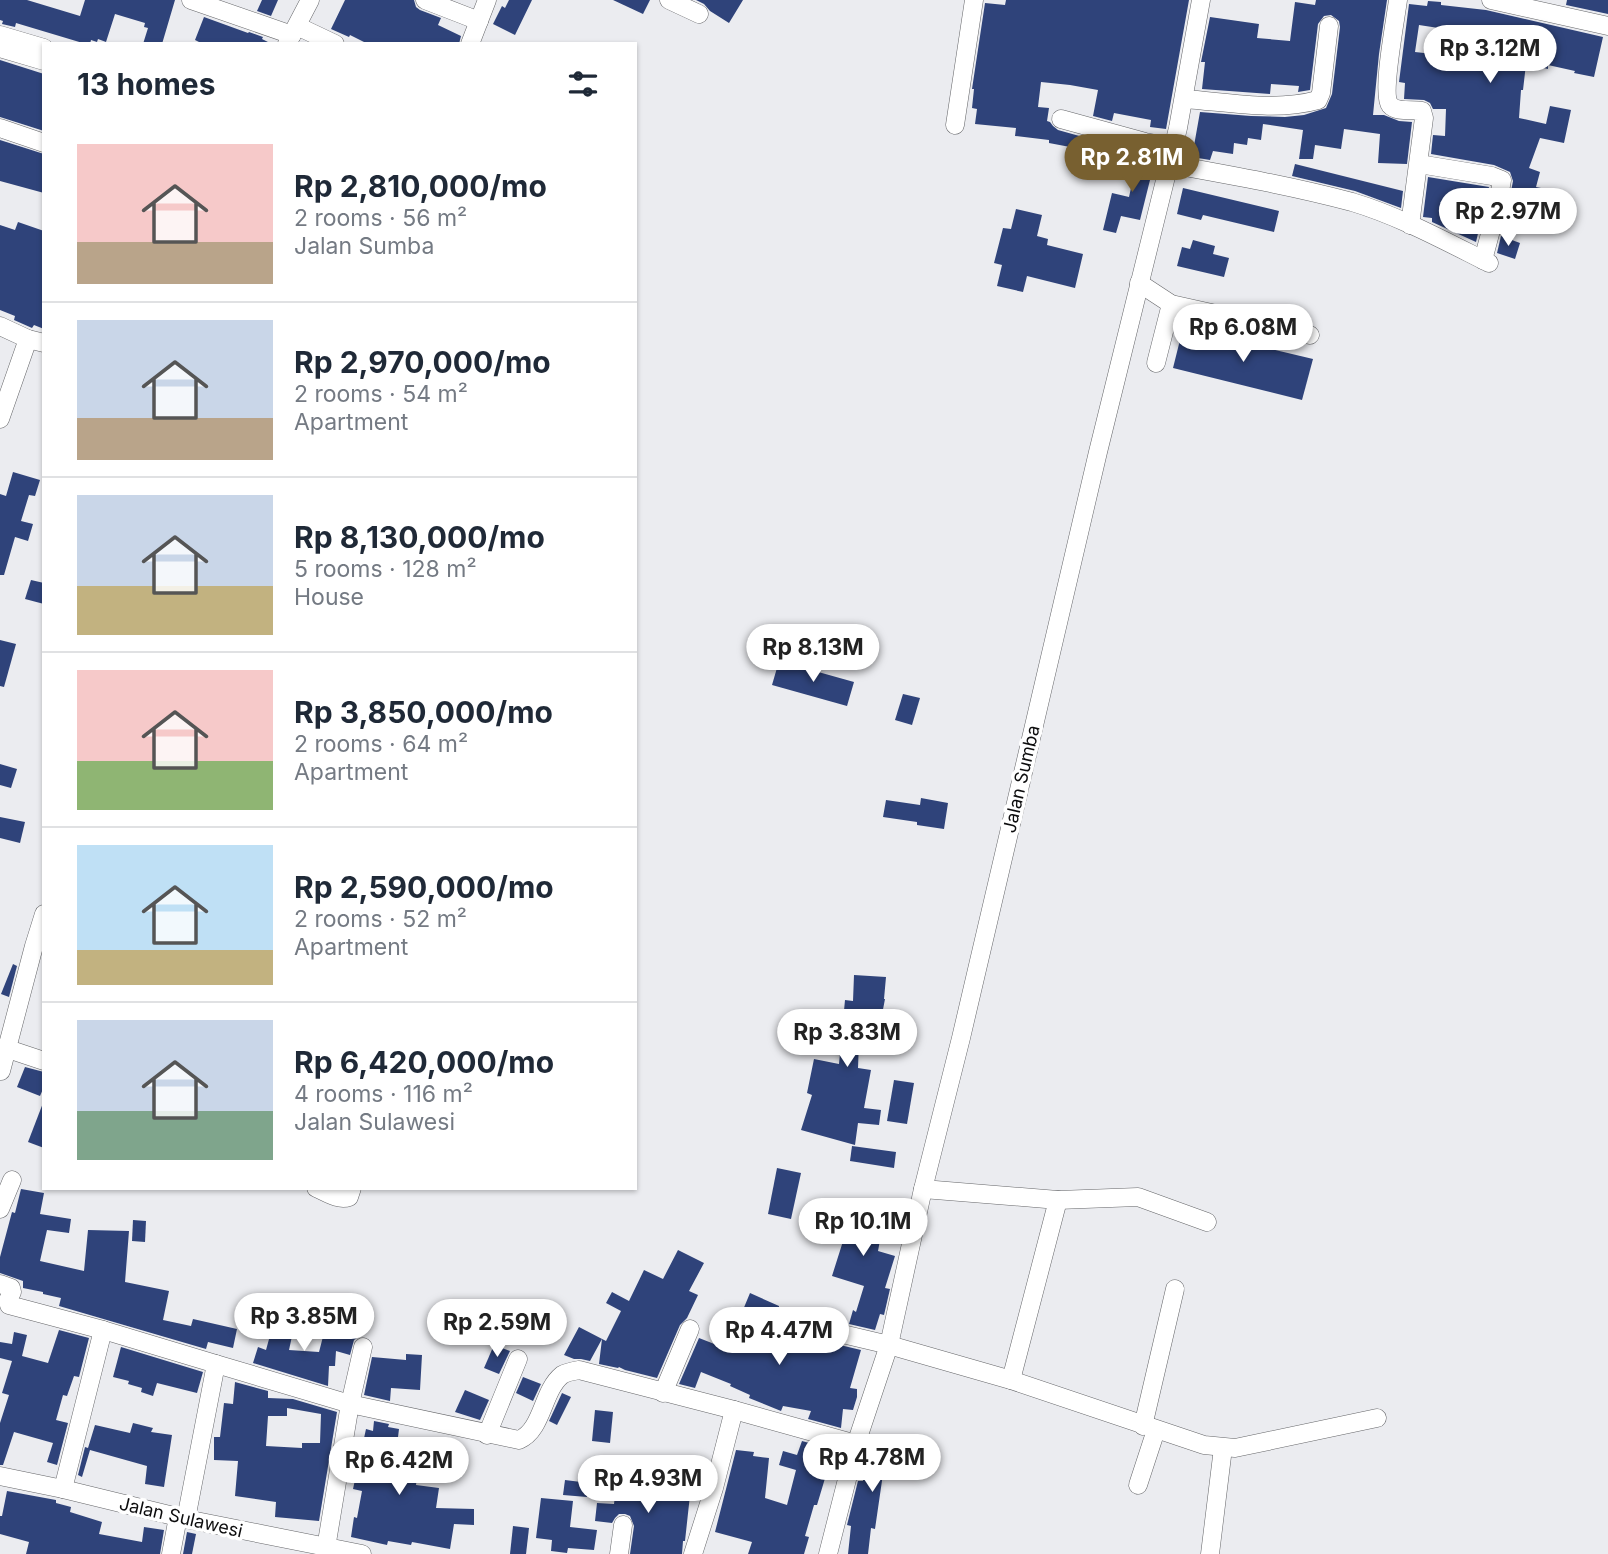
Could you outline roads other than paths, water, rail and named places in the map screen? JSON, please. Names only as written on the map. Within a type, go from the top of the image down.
[{"type":"street","points":[[191,0],[292,35],[325,42]]},
{"type":"street","points":[[292,35],[310,0]]},
{"type":"street","points":[[425,0],[479,21]]},
{"type":"street","points":[[471,42],[487,0]]},
{"type":"street","points":[[669,0],[699,14]]},
{"type":"street","points":[[955,125],[974,0]]},
{"type":"street","name":"Jalan Sumba","points":[[828,1554],[856,1444],[889,1345],[923,1189],[1171,156],[1201,0]]},
{"type":"street","points":[[1398,0],[1387,98],[1390,105],[1397,109],[1422,111],[1424,118],[1410,225]]},
{"type":"street","points":[[1491,0],[1608,26]]},
{"type":"street","points":[[1184,99],[1276,106],[1318,100],[1329,26]]},
{"type":"street","points":[[0,34],[42,47]]},
{"type":"street","points":[[0,48],[42,60]]},
{"type":"street","points":[[1061,119],[1145,142],[1171,156],[1233,175],[1353,203],[1394,217],[1486,261],[1502,180],[1493,176],[1419,164]]},
{"type":"street","points":[[0,128],[42,142]]},
{"type":"street","points":[[1139,283],[1171,304],[1310,335]]},
{"type":"street","points":[[1156,363],[1171,304]]},
{"type":"street","points":[[0,326],[36,341],[0,419]]},
{"type":"street","points":[[1,1072],[36,971],[42,928]]},
{"type":"street","points":[[8,1049],[42,1060]]},
{"type":"street","points":[[0,1209],[12,1180]]},
{"type":"street","points":[[923,1189],[1058,1200],[1138,1197],[1207,1222]]},
{"type":"street","points":[[321,1190],[345,1199],[349,1197],[351,1190]]},
{"type":"street","points":[[1012,1380],[1058,1200]]},
{"type":"street","points":[[0,1284],[11,1288],[4,1303],[13,1307],[103,1330],[350,1404],[487,1435],[519,1440],[530,1434],[550,1391],[561,1376],[579,1370],[856,1444]]},
{"type":"street","points":[[1138,1485],[1175,1289]]},
{"type":"street","points":[[775,1318],[889,1345],[1012,1380],[1204,1445],[1236,1448],[1377,1418]]},
{"type":"street","points":[[663,1393],[690,1329]]},
{"type":"street","points":[[63,1489],[103,1330]]},
{"type":"street","points":[[326,1548],[350,1404],[363,1347]]},
{"type":"street","points":[[487,1435],[518,1359]]},
{"type":"street","points":[[171,1554],[182,1518],[216,1364]]},
{"type":"street","points":[[693,1554],[714,1488],[734,1410]]},
{"type":"street","points":[[1210,1554],[1223,1448]]},
{"type":"street","name":"Jalan Sulawesi","points":[[0,1476],[182,1518],[362,1554]]},
{"type":"street","points":[[618,1554],[623,1525]]}]
